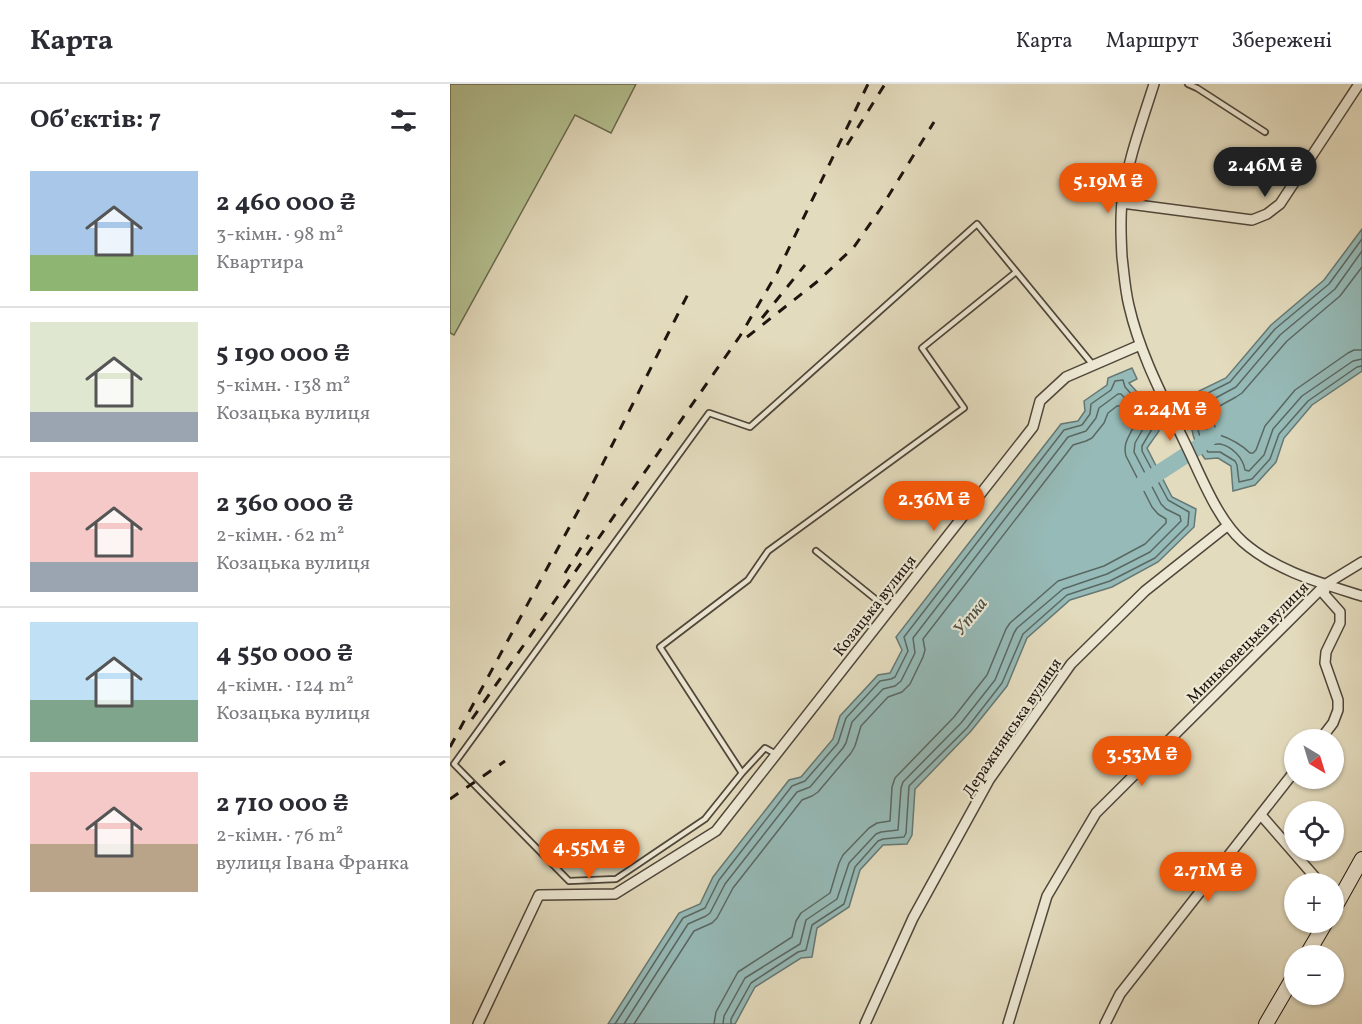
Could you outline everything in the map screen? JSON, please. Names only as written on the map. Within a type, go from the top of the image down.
[{"type":"main road","points":[[1344,888],[1362,859]]},
{"type":"main road","points":[[1266,1024],[1284,993]]},
{"type":"street","points":[[1155,84],[1135,143],[1122,202],[1121,235],[1128,304],[1140,345],[1196,466],[1227,526],[1260,555],[1295,573],[1362,596]]},
{"type":"street","points":[[1122,202],[1252,220],[1267,214],[1280,204],[1359,84]]},
{"type":"street","name":"Козацька вулиця","points":[[478,1024],[538,895],[615,894],[716,831],[1033,427],[1040,401],[1066,377],[1140,345]]},
{"type":"street","name":"Деражнянська вулиця","points":[[865,1024],[913,918],[989,780],[1071,664],[1145,591],[1227,526]]},
{"type":"street","name":"Миньковецька вулиця","points":[[1008,1024],[1047,896],[1096,813],[1326,584],[1362,562]]},
{"type":"street","points":[[1326,584],[1324,594],[1340,612],[1340,623],[1326,652],[1325,663],[1338,700],[1338,710],[1328,729]]},
{"type":"street","points":[[1105,1024],[1120,994],[1284,785]]},
{"type":"street","points":[[1261,815],[1311,873]]},
{"type":"lane","points":[[1188,84],[1266,132]]},
{"type":"lane","points":[[776,754],[765,748],[705,819],[616,879],[569,881],[454,764],[709,413],[750,427],[977,224],[1093,366]]},
{"type":"lane","points":[[742,773],[660,647],[748,580],[768,552],[964,408],[922,348],[1016,272]]},
{"type":"lane","points":[[816,550],[889,610]]},
{"type":"green space","points":[[450,84],[636,84],[611,133],[575,115],[454,335],[450,333]]},
{"type":"water","points":[[1362,229],[1362,371],[1312,405],[1284,438],[1276,462],[1255,485],[1233,491],[1231,466],[1218,458],[1205,459],[1196,443],[1191,417],[1197,392],[1226,378],[1271,325],[1324,280]]},
{"type":"water","points":[[1132,368],[1137,379],[1129,383],[1146,402],[1159,431],[1147,448],[1172,497],[1196,509],[1194,527],[1158,562],[1112,587],[1070,600],[1027,638],[1007,686],[971,731],[915,789],[912,835],[907,844],[883,845],[860,870],[849,907],[817,928],[812,957],[801,958],[755,987],[735,1024],[608,1024],[679,913],[700,904],[713,877],[789,780],[801,777],[833,739],[840,716],[878,675],[890,673],[902,650],[896,637],[1061,424],[1078,421],[1085,411],[1084,401],[1107,385],[1108,378]]},
{"type":"waterway","name":"Утка","points":[[1143,483],[1213,435]]},
{"type":"railway","points":[[472,719],[740,336],[777,273],[868,84]]},
{"type":"railway","points":[[847,145],[885,84]]},
{"type":"railway","points":[[747,337],[818,281],[854,247],[934,122]]},
{"type":"railway","points":[[762,318],[805,265]]},
{"type":"railway","points":[[450,747],[589,491],[691,288]]},
{"type":"railway","points":[[565,573],[589,535]]},
{"type":"railway","points":[[450,799],[505,761]]}]
